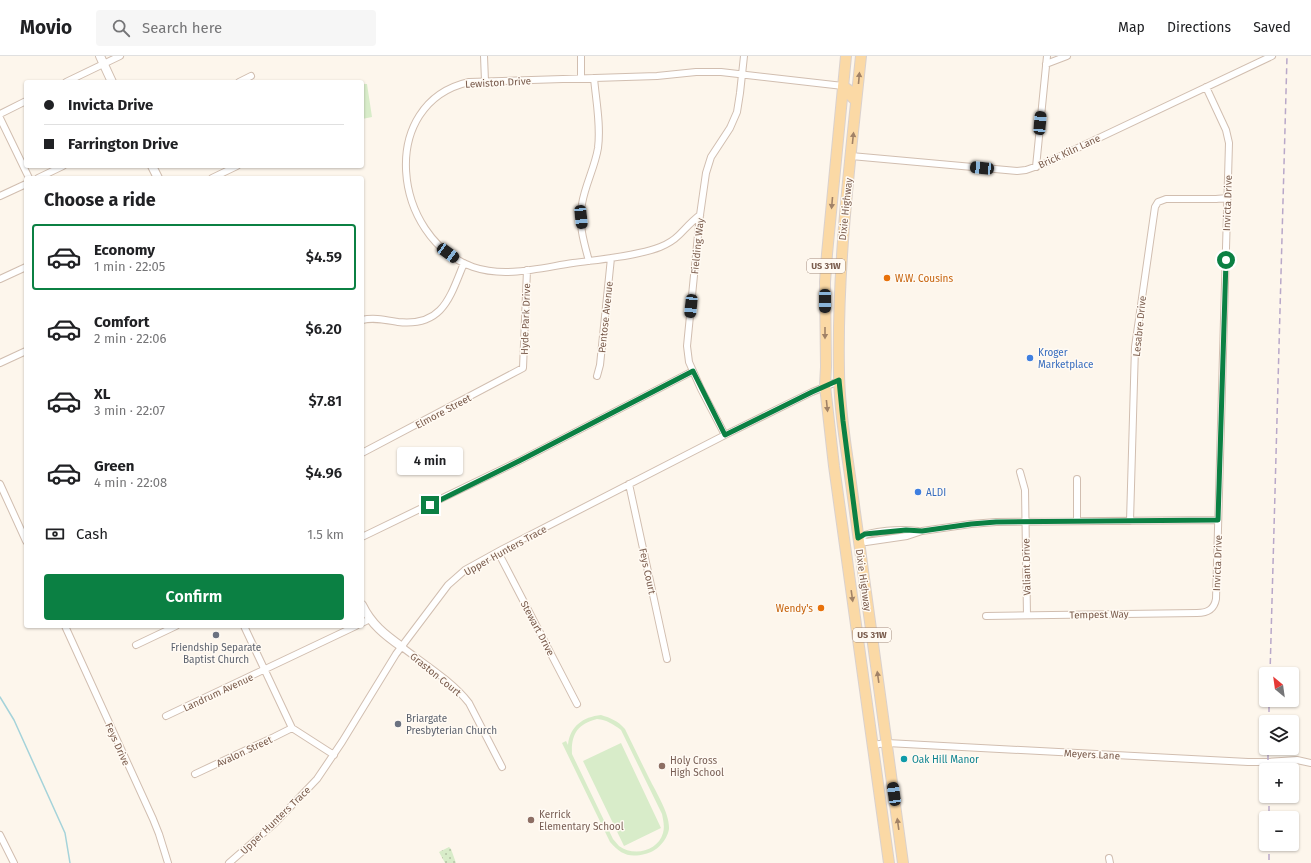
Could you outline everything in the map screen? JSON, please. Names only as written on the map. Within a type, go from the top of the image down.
[{"type":"main road","name":"Dixie Highway","points":[[846,56],[825,282],[825,386],[840,511],[889,863]]},
{"type":"main road","name":"Dixie Highway","points":[[861,56],[842,246],[839,380],[858,538],[903,863]]},
{"type":"main road","points":[[843,86],[850,91],[850,96],[856,101]]},
{"type":"main road","points":[[840,116],[845,124],[843,153],[851,156]]},
{"type":"main road","points":[[840,511],[847,532],[852,537],[858,538]]},
{"type":"street","points":[[69,80],[102,60],[120,56]]},
{"type":"street","points":[[484,56],[485,81]]},
{"type":"street","points":[[581,56],[581,78]]},
{"type":"street","name":"Fielding Way","points":[[725,435],[689,362],[688,341],[700,215],[706,173],[708,164],[715,150],[734,120],[738,104],[744,56]]},
{"type":"street","points":[[1036,167],[1046,56]]},
{"type":"street","points":[[1046,64],[1067,56]]},
{"type":"street","name":"Brick Kiln Lane","points":[[851,156],[997,170],[1026,170],[1046,164],[1272,56]]},
{"type":"street","points":[[102,60],[111,80]]},
{"type":"street","name":"Lewiston Drive","points":[[700,215],[679,235],[666,244],[646,252],[527,270],[494,272],[464,263],[441,248],[432,239],[412,204],[408,192],[406,159],[408,146],[413,130],[422,113],[432,100],[445,90],[459,84],[469,82],[657,76],[706,72],[742,74],[843,86]]},
{"type":"street","points":[[243,80],[251,76]]},
{"type":"street","points":[[589,261],[583,237],[581,217],[583,198],[598,150],[599,133],[594,78]]},
{"type":"street","name":"Invicta Drive","points":[[1206,87],[1222,121],[1228,139],[1216,599],[1210,610]]},
{"type":"street","points":[[0,114],[24,102]]},
{"type":"street","points":[[0,118],[24,166]]},
{"type":"street","points":[[42,176],[59,168]]},
{"type":"street","points":[[216,176],[233,168]]},
{"type":"street","points":[[0,196],[24,185]]},
{"type":"street","name":"Lesabre Drive","points":[[1130,521],[1135,347],[1155,207],[1158,202],[1166,199],[1227,198]]},
{"type":"street","name":"Pentose Avenue","points":[[598,376],[611,258]]},
{"type":"street","points":[[364,320],[376,319],[397,322],[414,322],[432,317],[439,312],[446,303],[464,263]]},
{"type":"street","points":[[0,279],[24,268]]},
{"type":"street","name":"Hyde Park Drive","points":[[523,368],[527,270]]},
{"type":"street","points":[[0,363],[24,352]]},
{"type":"street","name":"Elmore Street","points":[[364,452],[523,368]]},
{"type":"street","points":[[364,536],[521,460],[693,371]]},
{"type":"street","name":"Upper Hunters Trace","points":[[229,863],[275,823],[317,779],[334,755],[402,647],[452,581],[465,570],[725,435],[839,380]]},
{"type":"street","name":"Valiant Drive","points":[[1020,472],[1025,490],[1027,615]]},
{"type":"street","points":[[1077,479],[1077,521]]},
{"type":"street","points":[[0,484],[24,537]]},
{"type":"street","name":"Feys Court","points":[[629,484],[667,659]]},
{"type":"street","points":[[858,538],[865,534],[906,530],[922,531],[971,524],[1077,521],[1218,520]]},
{"type":"street","name":"Stewart Drive","points":[[498,552],[577,704]]},
{"type":"street","points":[[364,608],[370,619],[381,631],[402,647]]},
{"type":"street","name":"Tempest Way","points":[[986,616],[1205,613],[1210,610]]},
{"type":"street","points":[[364,622],[370,619]]},
{"type":"street","name":"Feys Drive","points":[[66,628],[159,834],[168,863]]},
{"type":"street","points":[[136,645],[172,628]]},
{"type":"street","points":[[245,628],[292,728],[334,755]]},
{"type":"street","name":"Landrum Avenue","points":[[166,716],[352,628]]},
{"type":"street","name":"Graston Court","points":[[402,647],[453,686],[464,697],[469,703],[502,767]]},
{"type":"street","name":"Avalon Street","points":[[195,774],[274,738],[292,728]]},
{"type":"street","name":"Meyers Lane","points":[[872,745],[887,743],[1248,762],[1297,760],[1311,763]]},
{"type":"street","points":[[0,835],[14,863]]},
{"type":"street","points":[[238,856],[240,863]]},
{"type":"green space","points":[[364,84],[367,84],[372,117],[364,119]]},
{"type":"green space","points":[[601,715],[611,719],[625,729],[665,810],[669,823],[668,833],[663,842],[649,853],[634,856],[625,854],[618,850],[610,842],[562,743],[566,741],[568,745],[571,733],[578,724],[583,720]],"holes":[[[597,719],[604,720],[621,730],[662,814],[664,823],[663,833],[660,839],[651,848],[632,851],[619,846],[613,839],[572,754],[574,736],[577,731],[580,727]]]},
{"type":"green space","points":[[621,743],[661,828],[624,846],[583,761]]},
{"type":"green space","points":[[449,847],[456,863],[445,863],[439,852]]},
{"type":"waterway","points":[[0,697],[14,720],[65,833],[70,863]]},
{"type":"railway","points":[[1270,667],[1287,56]]},
{"type":"railway","points":[[1269,707],[1269,715]]},
{"type":"railway","points":[[1268,755],[1268,763]]},
{"type":"railway","points":[[1269,803],[1269,811]]},
{"type":"railway","points":[[1269,851],[1269,863]]},
{"type":"place","name":"W.W. Cousins","points":[[887,278]]},
{"type":"place","name":"Kroger Marketplace","points":[[1030,358]]},
{"type":"place","name":"ALDI","points":[[918,492]]},
{"type":"place","name":"Wendy's","points":[[821,608]]},
{"type":"place","name":"Friendship Separate Baptist Church","points":[[216,635]]},
{"type":"place","name":"Briargate Presbyterian Church","points":[[398,724]]},
{"type":"place","name":"Oak Hill Manor","points":[[904,759]]},
{"type":"place","name":"Holy Cross High School","points":[[662,766]]},
{"type":"place","name":"Kerrick Elementary School","points":[[531,820]]},
{"type":"route","points":[[430,505],[521,460],[693,371],[725,435],[839,380],[858,538],[865,534],[906,530],[922,531],[996,522],[1218,520],[1226,260]]}]
